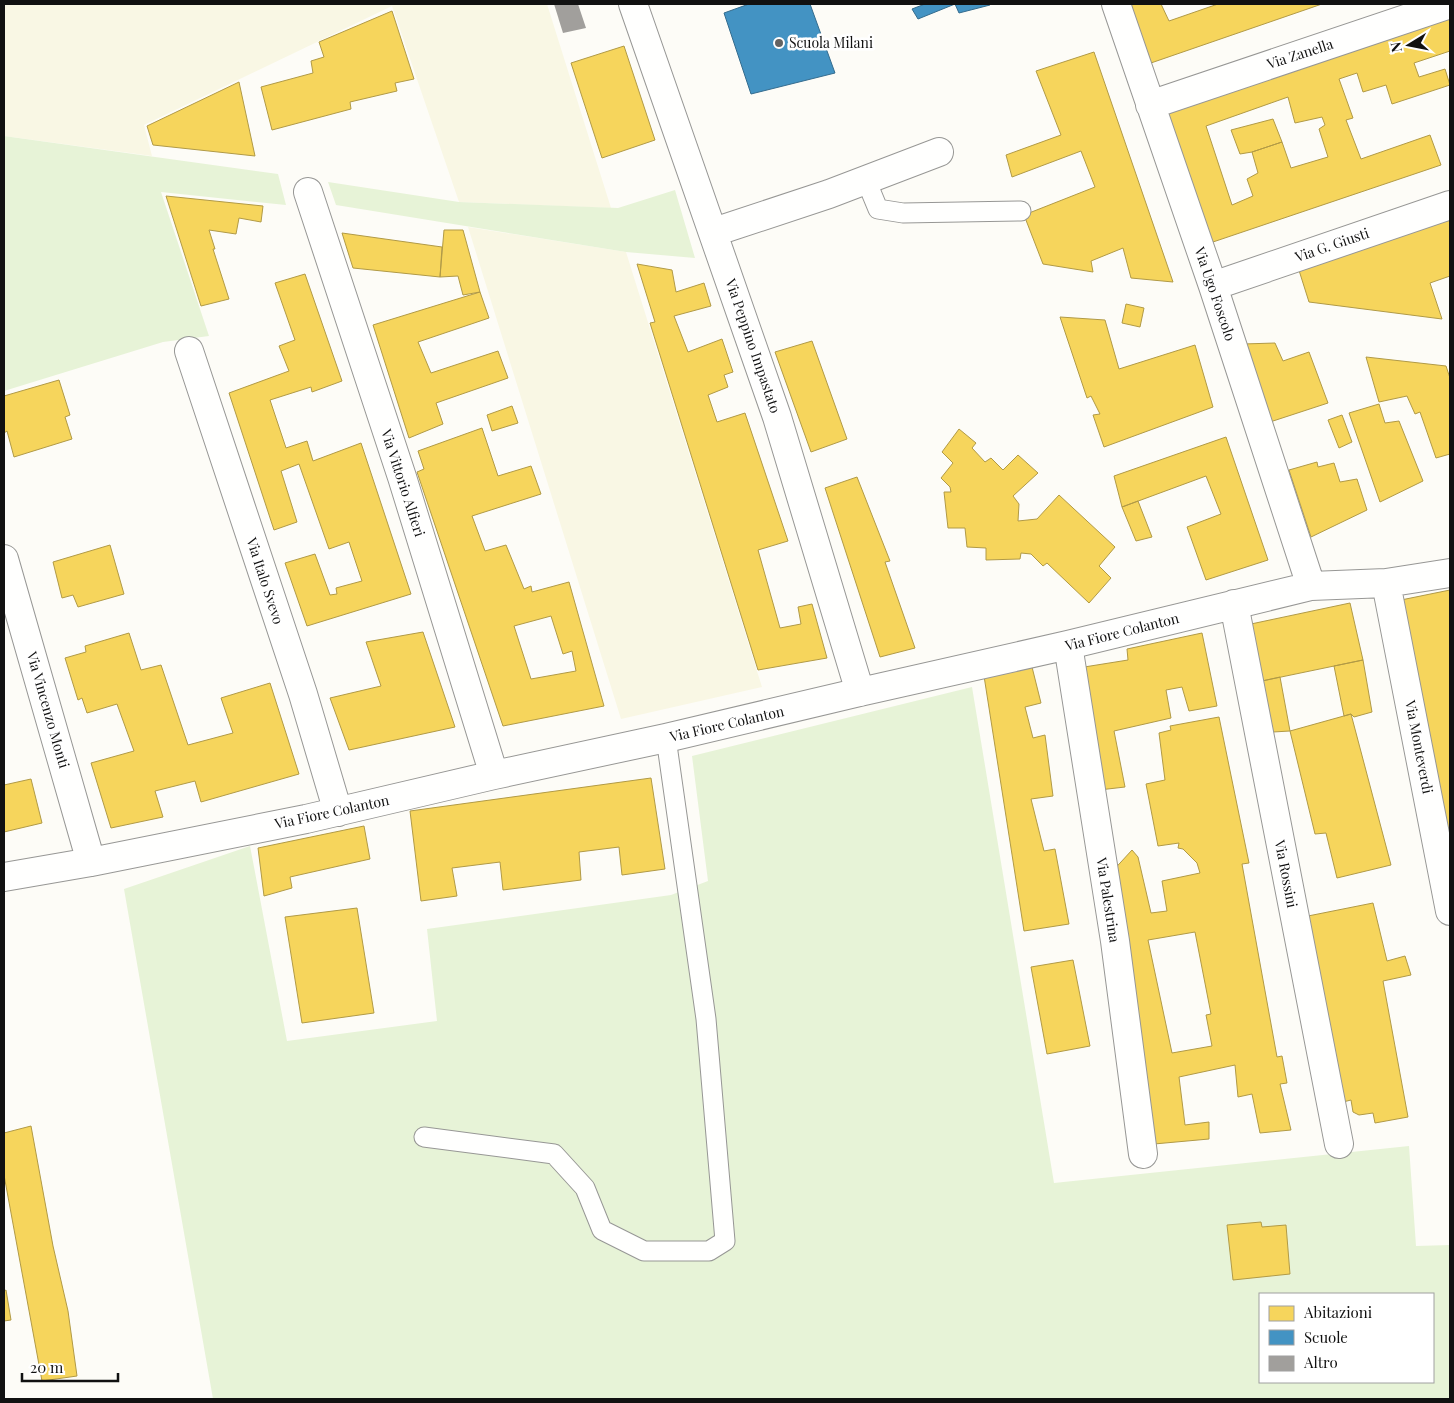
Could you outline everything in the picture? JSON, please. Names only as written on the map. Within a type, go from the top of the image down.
[{"type":"street","name":"Via Peppino Impastato","points":[[633,4],[777,417],[860,692]]},
{"type":"street","name":"Via Ugo Foscolo","points":[[1116,4],[1213,286],[1312,586]]},
{"type":"street","name":"Via Zanella","points":[[1150,105],[1450,4]]},
{"type":"street","points":[[714,232],[866,180],[939,152]]},
{"type":"street","name":"Via Vittorio Alfieri","points":[[308,192],[402,477],[494,775]]},
{"type":"street","name":"Via G. Giusti","points":[[1213,286],[1450,205]]},
{"type":"street","name":"Via Italo Svevo","points":[[189,351],[300,685],[338,812]]},
{"type":"street","name":"Via Vincenzo Monti","points":[[4,559],[91,862]]},
{"type":"street","name":"Via Fiore Colanton","points":[[4,877],[91,862],[338,812],[1068,645],[1312,586],[1386,583],[1450,573]]},
{"type":"street","name":"Via Monteverdi","points":[[1386,583],[1450,911]]},
{"type":"street","name":"Via Rossini","points":[[1234,604],[1339,1144]]},
{"type":"street","name":"Via Palestrina","points":[[1068,645],[1114,941],[1143,1154]]},
{"type":"lane","points":[[866,180],[878,209],[903,213],[1022,211]]},
{"type":"lane","points":[[424,1137],[554,1154],[585,1188],[602,1230],[644,1251],[709,1251],[724,1240],[706,1019],[666,738]]},
{"type":"shaded area","points":[[4,4],[547,4],[611,208],[459,202],[392,6],[144,125],[152,156],[4,136]]},
{"type":"shaded area","points":[[468,227],[626,252],[762,687],[621,719]]},
{"type":"green space","points":[[4,136],[278,174],[286,205],[161,192],[209,336],[163,342],[4,391]]},
{"type":"green space","points":[[328,182],[459,202],[618,208],[675,190],[695,258],[626,252],[336,205]]},
{"type":"green space","points":[[972,687],[1054,1183],[1409,1146],[1416,1246],[1450,1245],[1450,1399],[213,1399],[124,889],[250,846],[287,1041],[437,1021],[427,929],[671,895],[708,881],[692,756]]},
{"type":"building: Abitazioni","points":[[1128,4],[1161,4],[1169,21],[1218,4],[1322,4],[1148,64]]},
{"type":"building: Abitazioni","points":[[392,11],[414,79],[395,83],[397,91],[350,102],[351,109],[272,130],[261,87],[313,73],[311,61],[324,57],[319,42]]},
{"type":"building: Abitazioni","points":[[1450,11],[1450,51],[1414,63],[1419,77],[1445,69],[1450,85],[1392,104],[1386,85],[1363,92],[1357,73],[1339,79],[1353,118],[1346,120],[1361,159],[1430,135],[1441,165],[1210,243],[1163,106]],"holes":[[[1288,97],[1295,123],[1322,117],[1325,125],[1319,129],[1328,157],[1291,168],[1282,142],[1252,152],[1258,173],[1247,179],[1253,196],[1232,205],[1206,126]]]},
{"type":"building: Abitazioni","points":[[624,46],[655,140],[602,158],[571,63]]},
{"type":"building: Abitazioni","points":[[1094,52],[1173,282],[1131,278],[1123,248],[1091,261],[1093,272],[1043,264],[1024,215],[1095,187],[1081,151],[1012,177],[1006,155],[1061,135],[1036,71]]},
{"type":"building: Abitazioni","points":[[239,82],[255,156],[153,145],[147,126]]},
{"type":"building: Abitazioni","points":[[1273,119],[1282,142],[1240,154],[1231,130]]},
{"type":"building: Abitazioni","points":[[166,196],[263,206],[261,222],[239,218],[236,234],[209,230],[229,299],[201,306]]},
{"type":"building: Abitazioni","points":[[1450,211],[1450,276],[1430,283],[1442,319],[1309,302],[1297,264]]},
{"type":"building: Abitazioni","points":[[444,230],[463,230],[480,292],[463,295],[458,276],[440,277]]},
{"type":"building: Abitazioni","points":[[342,233],[442,247],[440,277],[353,268]]},
{"type":"building: Abitazioni","points":[[637,264],[672,270],[676,292],[704,283],[711,306],[674,316],[688,352],[722,339],[733,372],[724,375],[728,387],[708,395],[717,422],[745,413],[788,541],[758,550],[780,628],[801,624],[798,607],[812,604],[827,658],[758,670],[650,323],[655,322]]},
{"type":"building: Abitazioni","points":[[305,274],[342,381],[312,392],[311,387],[270,400],[286,448],[307,441],[313,461],[361,443],[411,594],[307,626],[285,563],[315,554],[330,595],[337,594],[336,588],[362,581],[349,542],[329,549],[299,464],[281,471],[297,522],[274,530],[229,393],[289,371],[279,346],[295,340],[275,283]]},
{"type":"building: Abitazioni","points":[[480,292],[489,318],[418,342],[431,373],[498,351],[508,378],[436,403],[443,424],[409,438],[373,325]]},
{"type":"building: Abitazioni","points":[[1126,304],[1144,308],[1140,327],[1122,323]]},
{"type":"building: Abitazioni","points":[[1060,317],[1105,320],[1119,369],[1195,345],[1213,407],[1104,447],[1093,415],[1100,414],[1091,396],[1087,398]]},
{"type":"building: Abitazioni","points":[[812,341],[847,439],[811,452],[775,352]]},
{"type":"building: Abitazioni","points":[[1275,343],[1283,361],[1309,352],[1328,403],[1270,422],[1243,344]]},
{"type":"building: Abitazioni","points":[[1366,357],[1446,366],[1450,378],[1450,454],[1436,458],[1420,412],[1415,414],[1407,396],[1379,402]]},
{"type":"building: Abitazioni","points":[[59,380],[70,415],[65,417],[72,439],[14,457],[7,431],[4,433],[4,396]]},
{"type":"building: Abitazioni","points":[[1379,404],[1385,423],[1399,421],[1423,481],[1380,502],[1349,413]]},
{"type":"building: Abitazioni","points":[[512,406],[518,423],[492,431],[487,415]]},
{"type":"building: Abitazioni","points":[[1342,415],[1352,442],[1339,448],[1328,420]]},
{"type":"building: Abitazioni","points":[[482,428],[498,476],[531,466],[541,494],[472,516],[485,551],[506,545],[524,589],[531,586],[532,592],[569,582],[604,706],[503,726],[417,472],[424,469],[418,451]],"holes":[[[551,616],[563,654],[572,651],[576,671],[531,679],[514,626]]]},
{"type":"building: Abitazioni","points":[[959,429],[976,443],[972,448],[985,462],[991,458],[1003,470],[1018,455],[1038,473],[1013,496],[1019,504],[1018,521],[1037,519],[1059,495],[1115,547],[1099,566],[1111,578],[1089,603],[1047,563],[1043,566],[1031,554],[1021,553],[1020,559],[986,560],[986,548],[967,547],[965,528],[948,528],[944,492],[951,492],[950,487],[941,478],[953,463],[942,452]]},
{"type":"building: Abitazioni","points":[[1226,437],[1268,560],[1206,580],[1187,527],[1221,514],[1206,476],[1122,507],[1114,476]]},
{"type":"building: Abitazioni","points":[[1317,462],[1318,467],[1334,463],[1340,482],[1357,479],[1367,510],[1311,537],[1289,470]]},
{"type":"building: Abitazioni","points":[[857,477],[890,561],[885,562],[915,648],[880,657],[825,488]]},
{"type":"building: Abitazioni","points":[[1138,501],[1152,537],[1136,541],[1122,507]]},
{"type":"building: Abitazioni","points":[[110,545],[124,594],[78,607],[73,595],[62,598],[53,562]]},
{"type":"building: Abitazioni","points":[[1450,590],[1450,849],[1401,600]]},
{"type":"building: Abitazioni","points":[[1350,603],[1363,660],[1262,681],[1251,624]]},
{"type":"building: Abitazioni","points":[[423,632],[455,727],[349,750],[330,698],[381,686],[366,642]]},
{"type":"building: Abitazioni","points":[[129,633],[141,670],[161,665],[188,745],[233,733],[221,698],[270,683],[299,774],[201,802],[195,781],[155,791],[163,817],[111,828],[91,763],[134,751],[117,704],[87,713],[82,698],[78,700],[65,658],[86,652],[85,646]]},
{"type":"building: Abitazioni","points":[[1202,633],[1217,706],[1189,711],[1182,687],[1166,690],[1171,718],[1114,731],[1125,787],[1099,790],[1078,668],[1128,660],[1127,649]]},
{"type":"building: Abitazioni","points":[[1363,660],[1372,712],[1354,717],[1351,714],[1344,716],[1334,666]]},
{"type":"building: Abitazioni","points":[[1032,667],[1041,703],[1025,707],[1033,738],[1045,735],[1053,796],[1031,799],[1044,851],[1055,849],[1069,924],[1024,931],[984,676]]},
{"type":"building: Abitazioni","points":[[1280,677],[1290,731],[1273,732],[1262,681]]},
{"type":"building: Abitazioni","points":[[1351,714],[1391,865],[1337,878],[1326,833],[1315,834],[1290,731]]},
{"type":"building: Abitazioni","points":[[1219,717],[1249,863],[1242,864],[1277,1057],[1282,1056],[1287,1083],[1280,1084],[1291,1130],[1260,1133],[1252,1094],[1238,1097],[1235,1065],[1179,1077],[1185,1125],[1209,1122],[1209,1139],[1154,1144],[1109,875],[1132,850],[1138,857],[1151,913],[1167,911],[1162,881],[1200,873],[1197,863],[1183,849],[1178,848],[1179,843],[1158,846],[1146,784],[1165,780],[1159,733],[1171,730],[1170,726]],"holes":[[[1195,932],[1211,1014],[1206,1015],[1212,1046],[1172,1053],[1148,940]]]},
{"type":"building: Abitazioni","points":[[651,778],[665,869],[622,875],[619,847],[579,852],[581,880],[503,890],[500,862],[452,868],[457,896],[421,901],[410,811]]},
{"type":"building: Abitazioni","points":[[31,779],[42,823],[4,832],[4,785]]},
{"type":"building: Abitazioni","points":[[364,826],[370,859],[290,877],[292,888],[264,896],[258,848]]},
{"type":"building: Abitazioni","points":[[1373,903],[1387,961],[1405,956],[1411,975],[1383,981],[1408,1117],[1375,1123],[1373,1113],[1359,1115],[1353,1112],[1351,1100],[1339,1103],[1303,917]]},
{"type":"building: Abitazioni","points":[[357,908],[374,1013],[302,1023],[285,917]]},
{"type":"building: Abitazioni","points":[[1073,960],[1090,1046],[1047,1054],[1031,967]]},
{"type":"building: Abitazioni","points":[[31,1126],[53,1246],[68,1311],[77,1376],[42,1381],[4,1175],[4,1133]]},
{"type":"building: Abitazioni","points":[[1261,1222],[1262,1227],[1286,1225],[1290,1274],[1233,1280],[1227,1225]]},
{"type":"building: Abitazioni","points":[[6,1290],[11,1320],[4,1321],[4,1291]]},
{"type":"building: Scuole","name":"Scuola Milani","points":[[749,4],[810,4],[835,73],[751,94],[724,13]]},
{"type":"building: Scuole","points":[[925,4],[955,4],[918,19],[912,9]]},
{"type":"building: Scuole","points":[[955,4],[989,4],[990,5],[959,13]]},
{"type":"building: Altro","points":[[554,4],[578,4],[586,28],[563,33]]},
{"type":"place","name":"Scuola Milani","points":[[779,43]]}]
